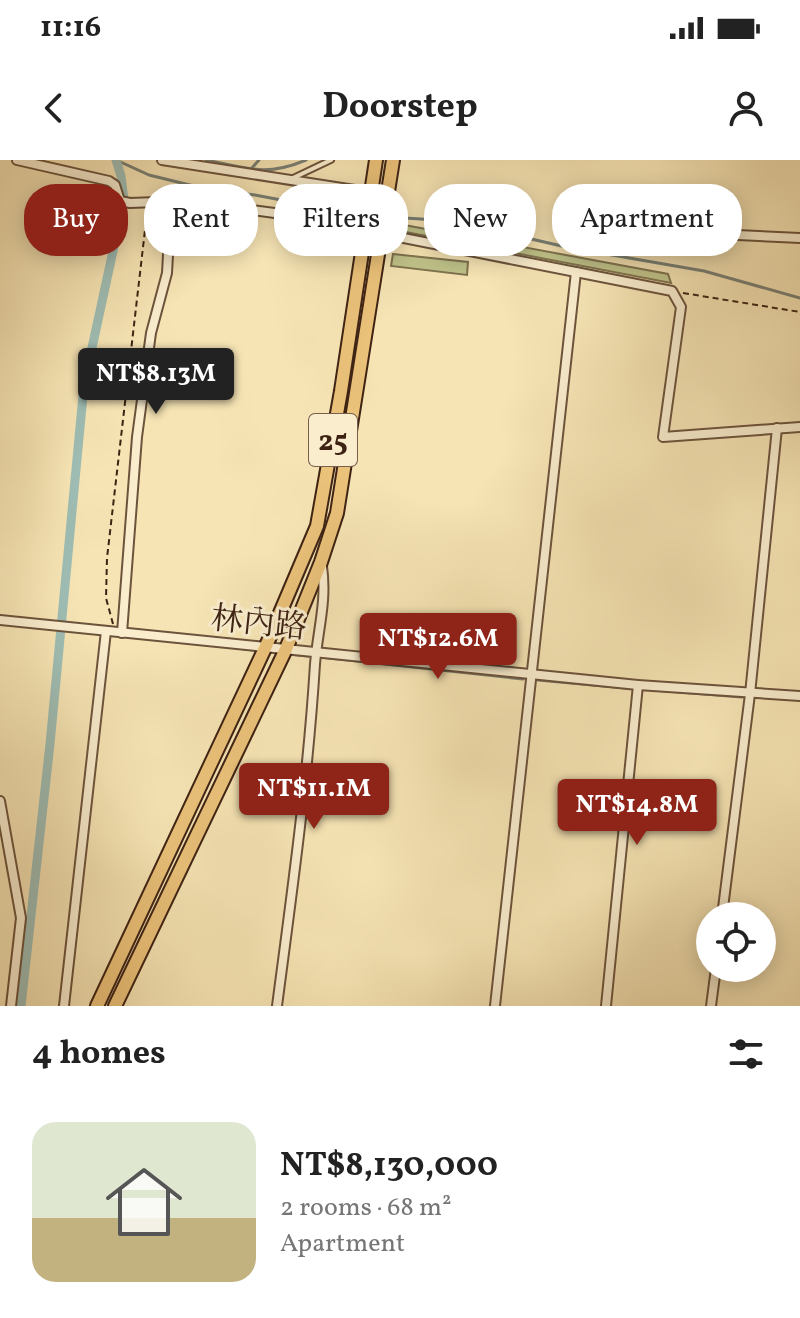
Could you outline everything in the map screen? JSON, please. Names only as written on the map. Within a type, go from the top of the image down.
[{"type":"main road","name":"25","points":[[372,184],[376,160]]},
{"type":"main road","name":"25","points":[[389,184],[393,160]]},
{"type":"main road","name":"25","points":[[97,1006],[266,646],[317,526],[361,256]]},
{"type":"main road","name":"25","points":[[115,1006],[286,649],[321,562],[337,513],[353,396],[378,256]]},
{"type":"street","points":[[17,160],[109,181],[115,185],[120,201],[144,202]]},
{"type":"street","points":[[162,160],[304,184]]},
{"type":"street","points":[[742,235],[800,238]]},
{"type":"street","points":[[408,236],[672,291],[681,307],[663,437],[800,427]]},
{"type":"street","points":[[64,1006],[151,333],[167,273],[168,256]]},
{"type":"street","points":[[495,1006],[576,272]]},
{"type":"street","points":[[724,902],[750,694],[777,428]]},
{"type":"street","points":[[277,1006],[325,592],[321,562]]},
{"type":"street","name":"林內路","points":[[0,620],[638,685],[800,696]]},
{"type":"street","points":[[606,1006],[638,685]]},
{"type":"street","points":[[0,801],[21,918],[11,1006]]},
{"type":"street","points":[[711,1006],[714,982]]},
{"type":"lane","points":[[287,181],[331,160]]},
{"type":"path","points":[[114,632],[106,598],[107,558],[144,239]]},
{"type":"path","points":[[672,291],[800,312]]},
{"type":"green space","points":[[408,226],[424,229],[424,236],[408,232]]},
{"type":"green space","points":[[536,249],[552,252],[552,256],[571,256],[668,274],[671,283],[530,256],[536,256]]},
{"type":"green space","points":[[393,256],[468,262],[467,275],[391,266]]},
{"type":"waterway","points":[[116,160],[149,175],[206,189],[274,199]]},
{"type":"waterway","points":[[21,1006],[50,744],[84,385],[124,200],[116,160]]},
{"type":"waterway","points":[[206,160],[268,170],[306,160]]},
{"type":"waterway","points":[[251,169],[259,160]]},
{"type":"waterway","points":[[408,218],[453,221],[566,247],[704,271],[800,298]]},
{"type":"waterway","points":[[237,648],[253,650]]},
{"type":"waterway","points":[[289,654],[308,656]]},
{"type":"waterway","points":[[320,657],[523,679]]},
{"type":"waterway","points":[[538,680],[626,688]]},
{"type":"waterway","points":[[654,690],[742,697]]},
{"type":"waterway","points":[[757,697],[772,698]]}]
